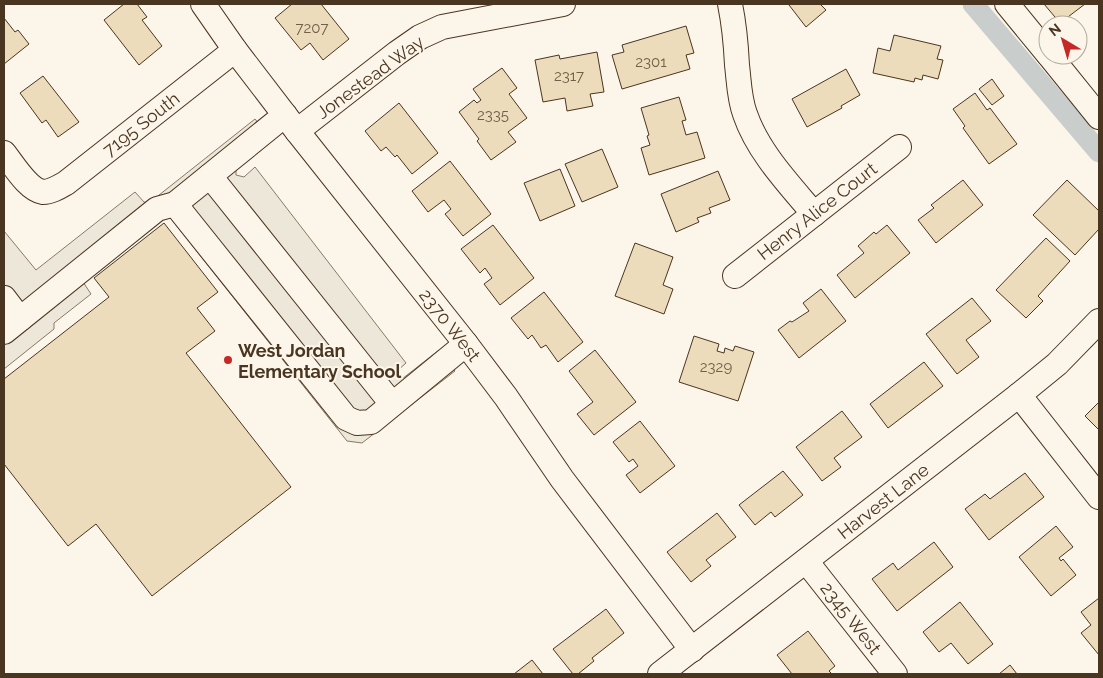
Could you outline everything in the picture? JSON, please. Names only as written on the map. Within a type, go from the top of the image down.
[{"type":"street","name":"2370 West","points":[[203,4],[235,50],[291,123],[466,344],[506,397],[562,479],[692,650]]},
{"type":"street","name":"Jonestead Way","points":[[12,326],[157,209],[175,204],[210,176],[420,37],[442,27],[563,4]]},
{"type":"street","points":[[730,4],[734,26],[739,88],[744,112],[754,134],[769,159],[814,214]]},
{"type":"street","points":[[1007,4],[1038,42]]},
{"type":"street","name":"7195 South","points":[[4,153],[32,187],[43,192],[53,190],[66,183],[235,50]]},
{"type":"street","points":[[1057,65],[1099,117]]},
{"type":"street","name":"Henry Alice Court","points":[[735,276],[899,147]]},
{"type":"street","points":[[210,176],[392,404]]},
{"type":"street","points":[[175,204],[346,418],[357,423],[371,422],[466,344]]},
{"type":"street","points":[[4,298],[12,326]]},
{"type":"street","name":"Harvest Lane","points":[[660,674],[1019,395],[1057,364],[1099,320]]},
{"type":"street","points":[[1019,395],[1099,497]]},
{"type":"street","name":"2345 West","points":[[806,561],[895,674]]},
{"type":"shaded area","points":[[255,119],[272,140],[238,168],[236,175],[244,177],[255,167],[406,363],[396,372],[395,377],[402,379],[439,350],[455,371],[362,443],[347,441],[168,215],[83,282],[91,294],[54,323],[54,329],[4,369],[4,231],[36,270],[135,192],[144,202],[149,203]]},
{"type":"building","points":[[124,4],[137,4],[147,17],[142,20],[162,46],[139,65],[104,20]]},
{"type":"building","points":[[292,4],[321,4],[349,39],[323,60],[310,43],[301,50],[275,18]]},
{"type":"building","points":[[820,4],[826,10],[806,27],[789,5]]},
{"type":"building","points":[[1044,4],[1085,4],[1071,15],[1053,15]]},
{"type":"building","points":[[4,18],[15,32],[18,30],[29,44],[4,64]]},
{"type":"building","points":[[686,26],[694,53],[686,55],[690,69],[622,89],[612,55],[624,52],[622,45]]},
{"type":"building","points":[[894,35],[941,46],[937,59],[943,60],[938,79],[923,75],[922,80],[915,78],[914,82],[873,73],[878,48],[890,51]]},
{"type":"building","points":[[597,52],[604,92],[590,94],[593,106],[567,111],[565,98],[543,102],[535,60],[559,55],[560,59]]},
{"type":"building","points":[[502,68],[517,88],[509,94],[527,118],[508,132],[516,142],[491,160],[477,141],[479,139],[459,112],[474,100],[477,103],[481,100],[473,89]]},
{"type":"building","points":[[846,69],[860,95],[841,106],[842,108],[807,127],[792,99]]},
{"type":"building","points":[[43,76],[79,122],[58,137],[46,120],[42,123],[20,93]]},
{"type":"building","points":[[992,79],[1004,96],[992,105],[979,89]]},
{"type":"building","points":[[975,93],[987,110],[990,108],[1017,144],[989,164],[963,128],[965,126],[953,109]]},
{"type":"building","points":[[679,97],[686,120],[682,121],[686,135],[697,132],[705,158],[649,175],[641,148],[650,145],[647,136],[649,135],[641,108]]},
{"type":"building","points":[[399,103],[438,153],[412,174],[397,155],[395,157],[386,147],[381,151],[365,131]]},
{"type":"building","points":[[602,149],[618,187],[582,202],[565,164]]},
{"type":"building","points":[[450,161],[491,214],[463,236],[445,214],[451,209],[444,200],[428,212],[412,191]]},
{"type":"building","points":[[560,169],[575,206],[540,221],[524,183]]},
{"type":"building","points":[[718,171],[730,200],[709,208],[711,213],[697,218],[699,222],[676,232],[661,194]]},
{"type":"building","points":[[963,180],[983,205],[936,243],[918,220],[934,208],[931,205]]},
{"type":"building","points":[[1067,180],[1099,211],[1099,229],[1075,255],[1033,215]]},
{"type":"building","points":[[164,223],[218,292],[197,308],[215,331],[186,353],[291,487],[152,596],[96,524],[68,546],[4,464],[4,379],[109,297],[94,278]]},
{"type":"building","points":[[493,225],[534,278],[500,305],[484,284],[492,278],[485,268],[480,273],[461,249]]},
{"type":"building","points":[[887,225],[910,253],[855,298],[837,275],[864,253],[858,246],[874,232],[876,234]]},
{"type":"building","points":[[1046,238],[1070,261],[1038,296],[1043,301],[1026,318],[996,290]]},
{"type":"building","points":[[635,243],[673,257],[663,285],[673,289],[664,314],[615,296]]},
{"type":"building","points":[[821,289],[846,321],[799,358],[778,330],[809,311],[803,303]]},
{"type":"building","points":[[544,292],[583,342],[558,362],[546,345],[541,348],[532,335],[528,339],[511,318]]},
{"type":"building","points":[[972,298],[991,321],[966,340],[979,357],[957,374],[926,334]]},
{"type":"building","points":[[694,336],[719,344],[717,351],[724,353],[725,348],[733,351],[735,346],[754,352],[738,401],[679,382]]},
{"type":"building","points":[[595,350],[636,402],[594,435],[577,414],[593,402],[569,371]]},
{"type":"building","points":[[924,362],[943,386],[888,428],[870,404]]},
{"type":"building","points":[[1099,402],[1099,430],[1085,416]]},
{"type":"building","points":[[842,411],[862,437],[834,458],[841,467],[822,481],[796,447]]},
{"type":"building","points":[[640,421],[675,466],[640,493],[626,475],[638,466],[633,459],[629,462],[613,442]]},
{"type":"building","points":[[783,471],[803,495],[775,517],[771,512],[755,525],[739,505]]},
{"type":"building","points":[[1025,473],[1044,497],[989,540],[965,509],[985,494],[990,499]]},
{"type":"building","points":[[717,513],[736,537],[706,560],[711,566],[691,582],[667,552]]},
{"type":"building","points":[[1056,526],[1073,547],[1059,558],[1061,561],[1063,559],[1076,575],[1051,596],[1019,557]]},
{"type":"building","points":[[934,542],[953,567],[897,611],[872,579],[893,563],[898,570]]},
{"type":"building","points":[[1099,598],[1099,655],[1081,633],[1091,625],[1081,612]]},
{"type":"building","points":[[960,602],[993,644],[968,664],[951,643],[939,652],[923,632]]},
{"type":"building","points":[[606,609],[624,633],[592,658],[594,661],[578,674],[573,674],[553,649]]},
{"type":"building","points":[[808,631],[835,666],[829,671],[832,674],[792,674],[777,655]]},
{"type":"building","points":[[532,660],[543,674],[514,674]]},
{"type":"building","points":[[1010,665],[1017,674],[999,674]]},
{"type":"waterway","points":[[973,4],[1099,152]]},
{"type":"place","name":"West Jordan Elementary School","points":[[228,360]]}]
